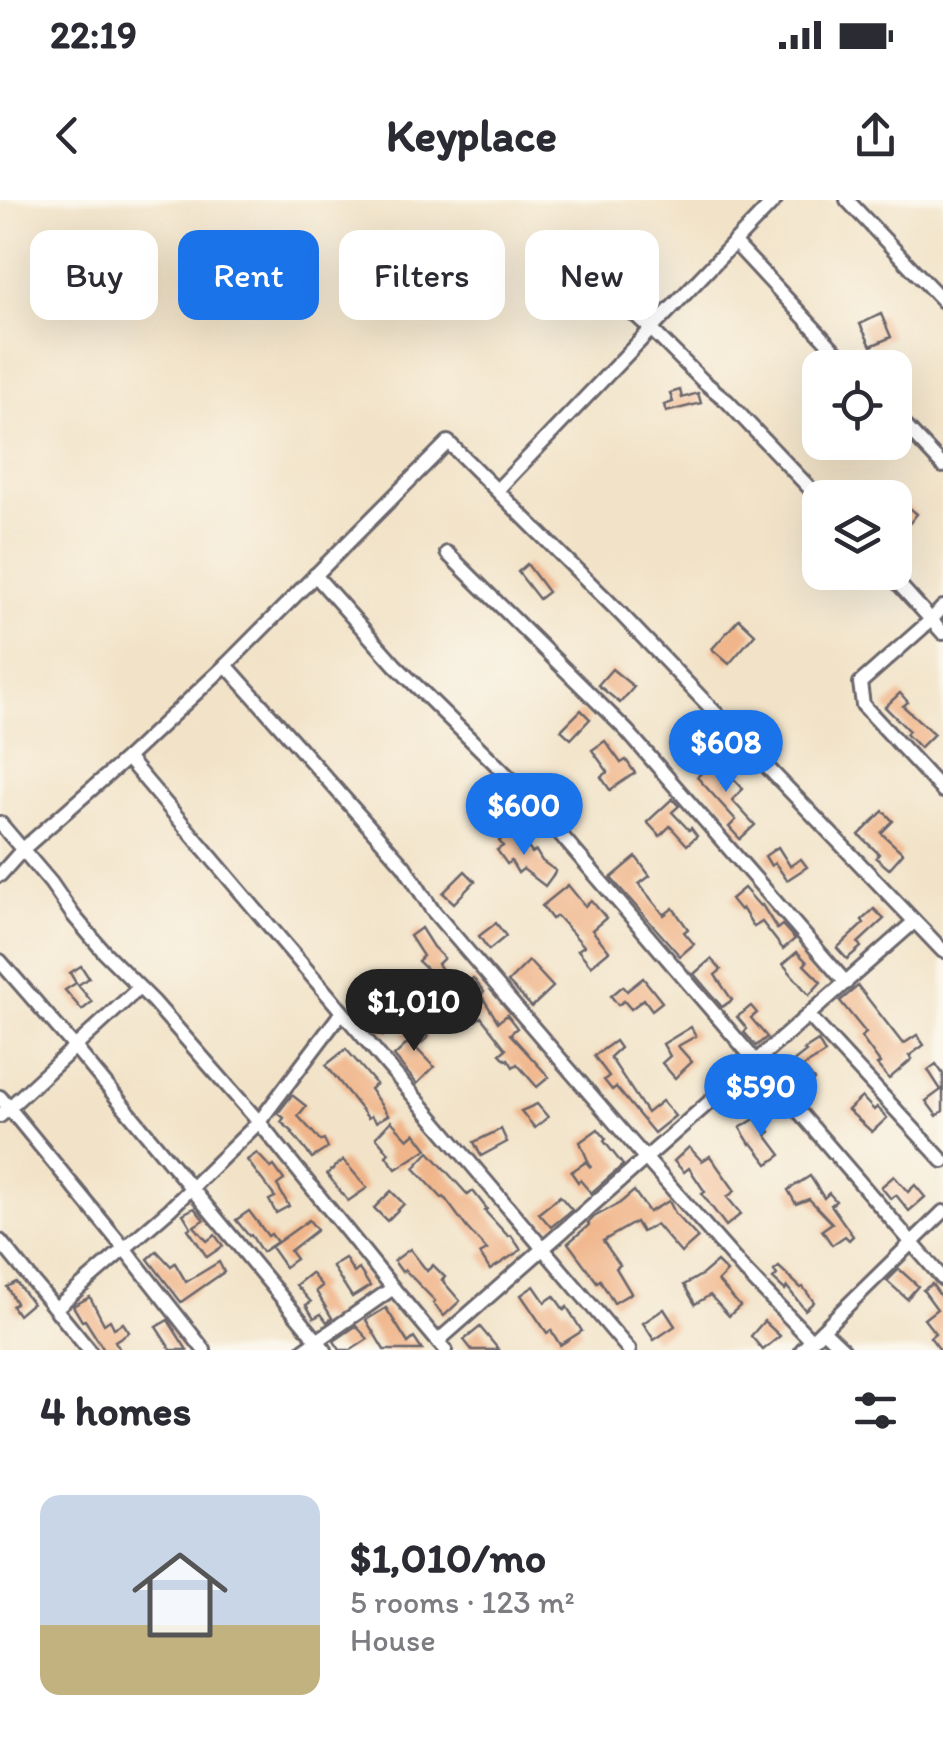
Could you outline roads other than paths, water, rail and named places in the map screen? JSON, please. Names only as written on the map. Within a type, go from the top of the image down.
[{"type":"street","points":[[498,490],[775,200]]},
{"type":"street","points":[[847,200],[943,301]]},
{"type":"street","points":[[734,242],[834,350]]},
{"type":"street","points":[[641,320],[727,401],[802,480]]},
{"type":"street","points":[[912,433],[943,466]]},
{"type":"street","points":[[0,875],[23,849],[226,665],[448,442],[621,614],[943,951]]},
{"type":"street","points":[[447,553],[627,730],[846,983]]},
{"type":"street","points":[[315,575],[396,665],[524,792],[943,1279]]},
{"type":"street","points":[[904,590],[943,633]]},
{"type":"street","points":[[943,606],[860,683],[863,705],[943,790]]},
{"type":"street","points":[[226,665],[404,866],[433,911],[807,1345],[943,1212]]},
{"type":"street","points":[[126,758],[629,1350]]},
{"type":"street","points":[[0,823],[104,952],[260,1122],[442,1346],[914,922]]},
{"type":"street","points":[[0,961],[321,1345]]},
{"type":"street","points":[[139,988],[3,1107],[124,1248],[204,1350]]},
{"type":"street","points":[[56,1308],[170,1209],[260,1122],[342,1012]]},
{"type":"street","points":[[808,1016],[943,1161]]},
{"type":"street","points":[[0,1241],[89,1350]]},
{"type":"street","points":[[304,1350],[321,1345],[392,1288]]},
{"type":"street","points":[[823,1330],[844,1350]]}]
